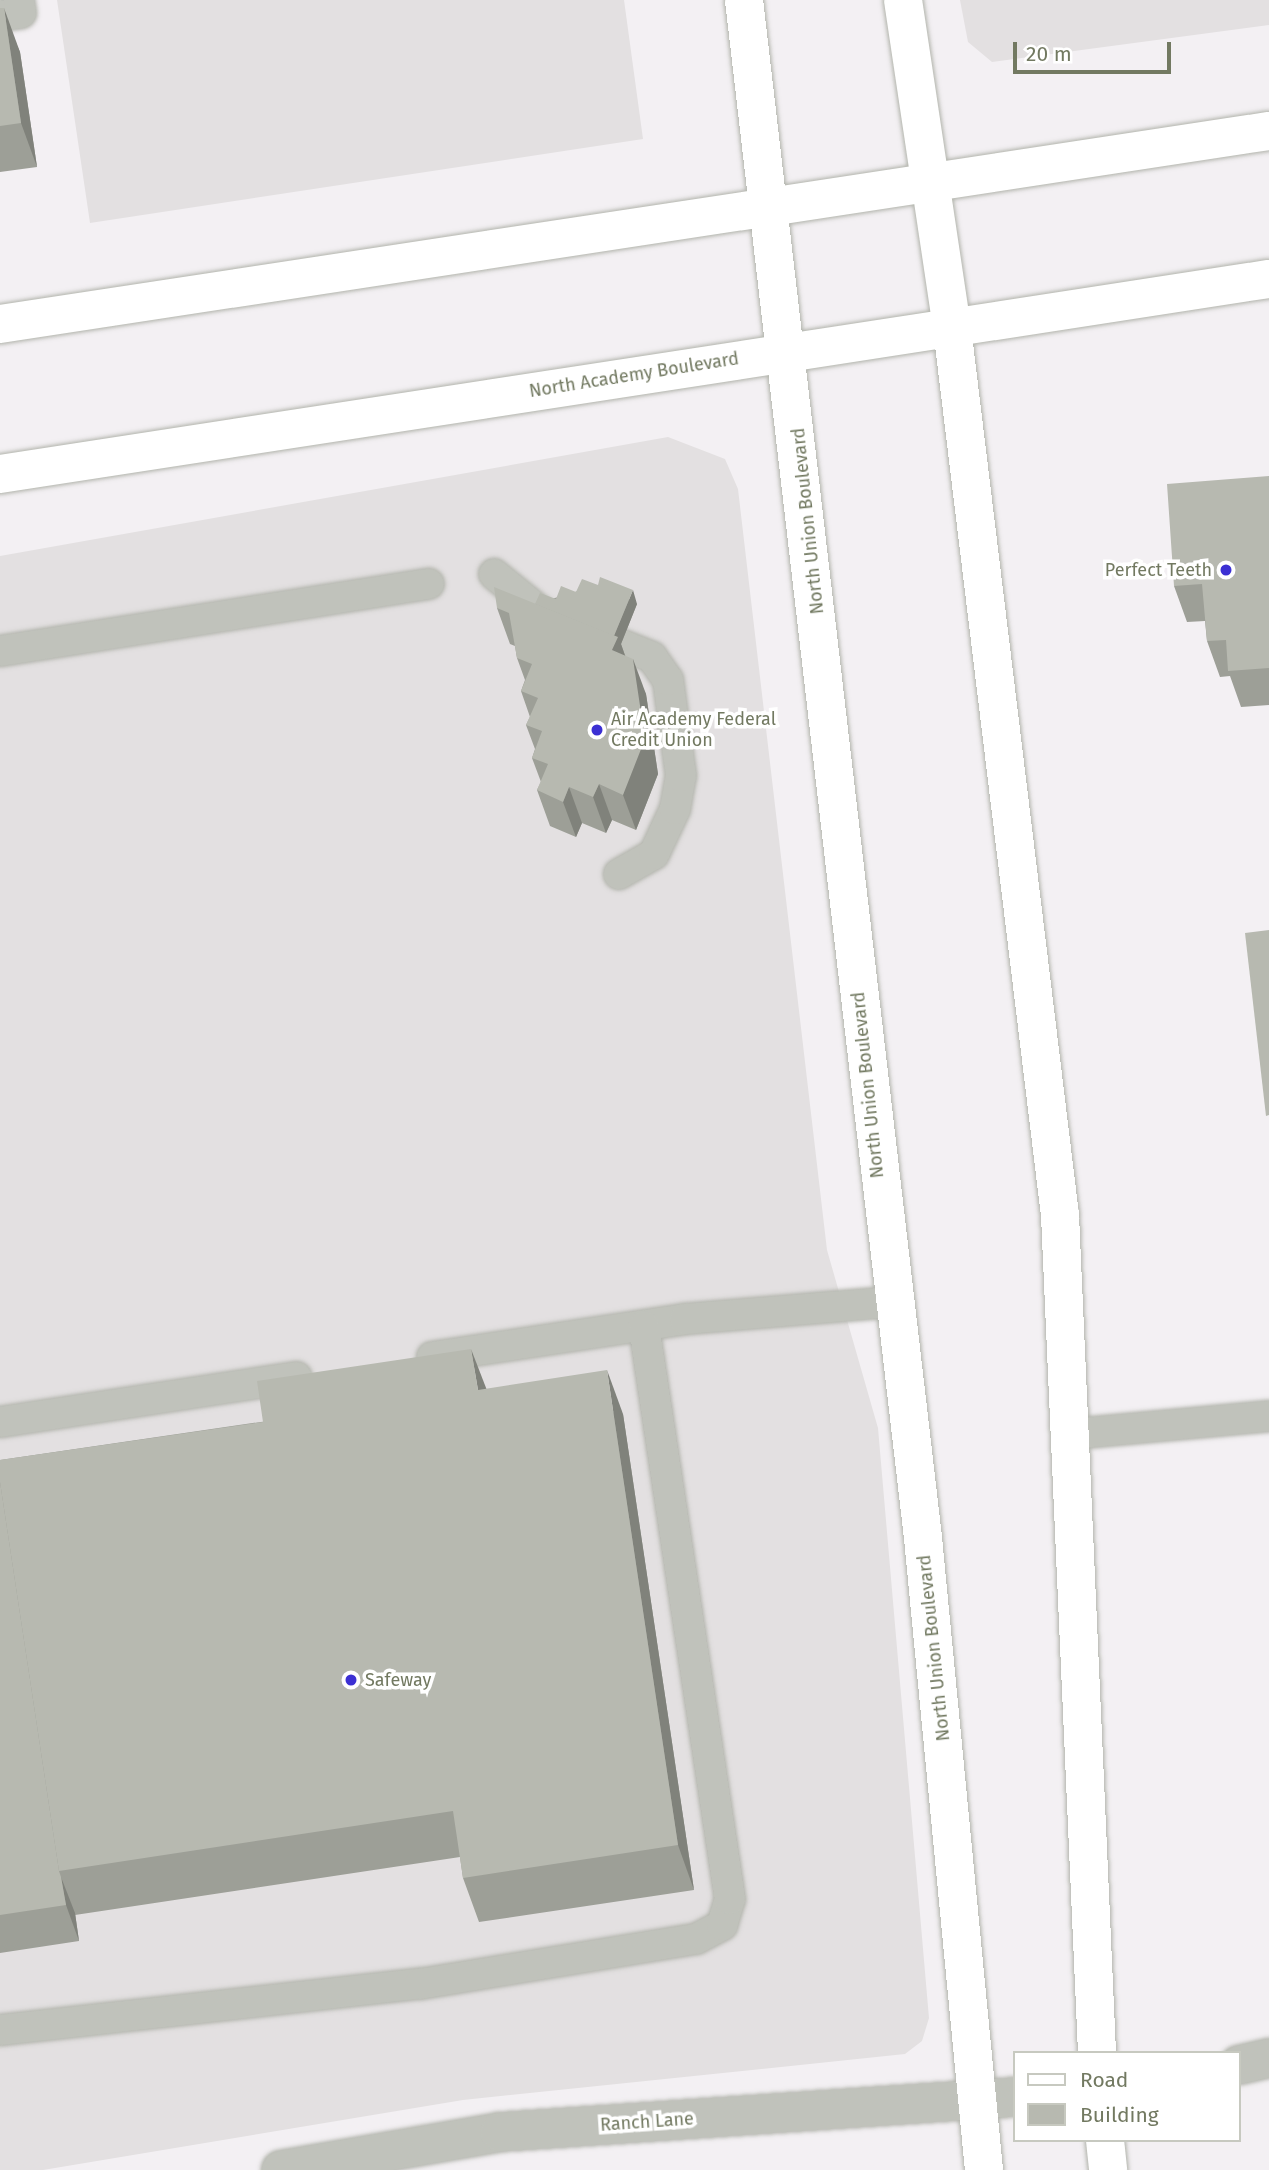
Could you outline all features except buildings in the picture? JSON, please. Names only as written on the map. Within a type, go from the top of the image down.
[{"type":"main road","name":"North Union Boulevard","points":[[744,0],[789,351],[891,1302],[997,2098],[984,2170]]},
{"type":"main road","points":[[903,0],[952,328],[1057,1187],[1072,1434],[1097,2051]]},
{"type":"main road","points":[[0,324],[1269,131]]},
{"type":"main road","name":"North Academy Boulevard","points":[[0,474],[1269,279]]},
{"type":"main road","points":[[1105,2142],[1108,2170]]},
{"type":"street","points":[[1241,2065],[1269,2058]]},
{"type":"street","name":"Ranch Lane","points":[[281,2170],[500,2132],[997,2098]]},
{"type":"lane","points":[[0,16],[21,13],[19,0]]},
{"type":"lane","points":[[494,574],[542,613]]},
{"type":"lane","points":[[0,651],[429,584]]},
{"type":"lane","points":[[619,874],[654,853],[675,808],[681,776],[668,680],[652,657],[620,644]]},
{"type":"lane","points":[[399,1362],[644,1325],[891,1302]]},
{"type":"lane","points":[[0,2030],[420,1984],[696,1939],[722,1925],[730,1899],[644,1325]]},
{"type":"lane","points":[[0,1422],[321,1374]]},
{"type":"lane","points":[[1072,1434],[1269,1416]]},
{"type":"shaded area","points":[[57,0],[624,0],[643,139],[90,223]]},
{"type":"shaded area","points":[[960,0],[1269,0],[1269,25],[992,62],[968,42]]},
{"type":"shaded area","points":[[668,437],[725,459],[738,489],[827,1250],[878,1428],[929,2018],[922,2041],[905,2054],[463,2100],[43,2170],[0,2170],[0,556]]},
{"type":"place","name":"Perfect Teeth","points":[[1226,570]]},
{"type":"place","name":"Air Academy Federal Credit Union","points":[[597,730]]},
{"type":"place","name":"Safeway","points":[[351,1680]]}]
